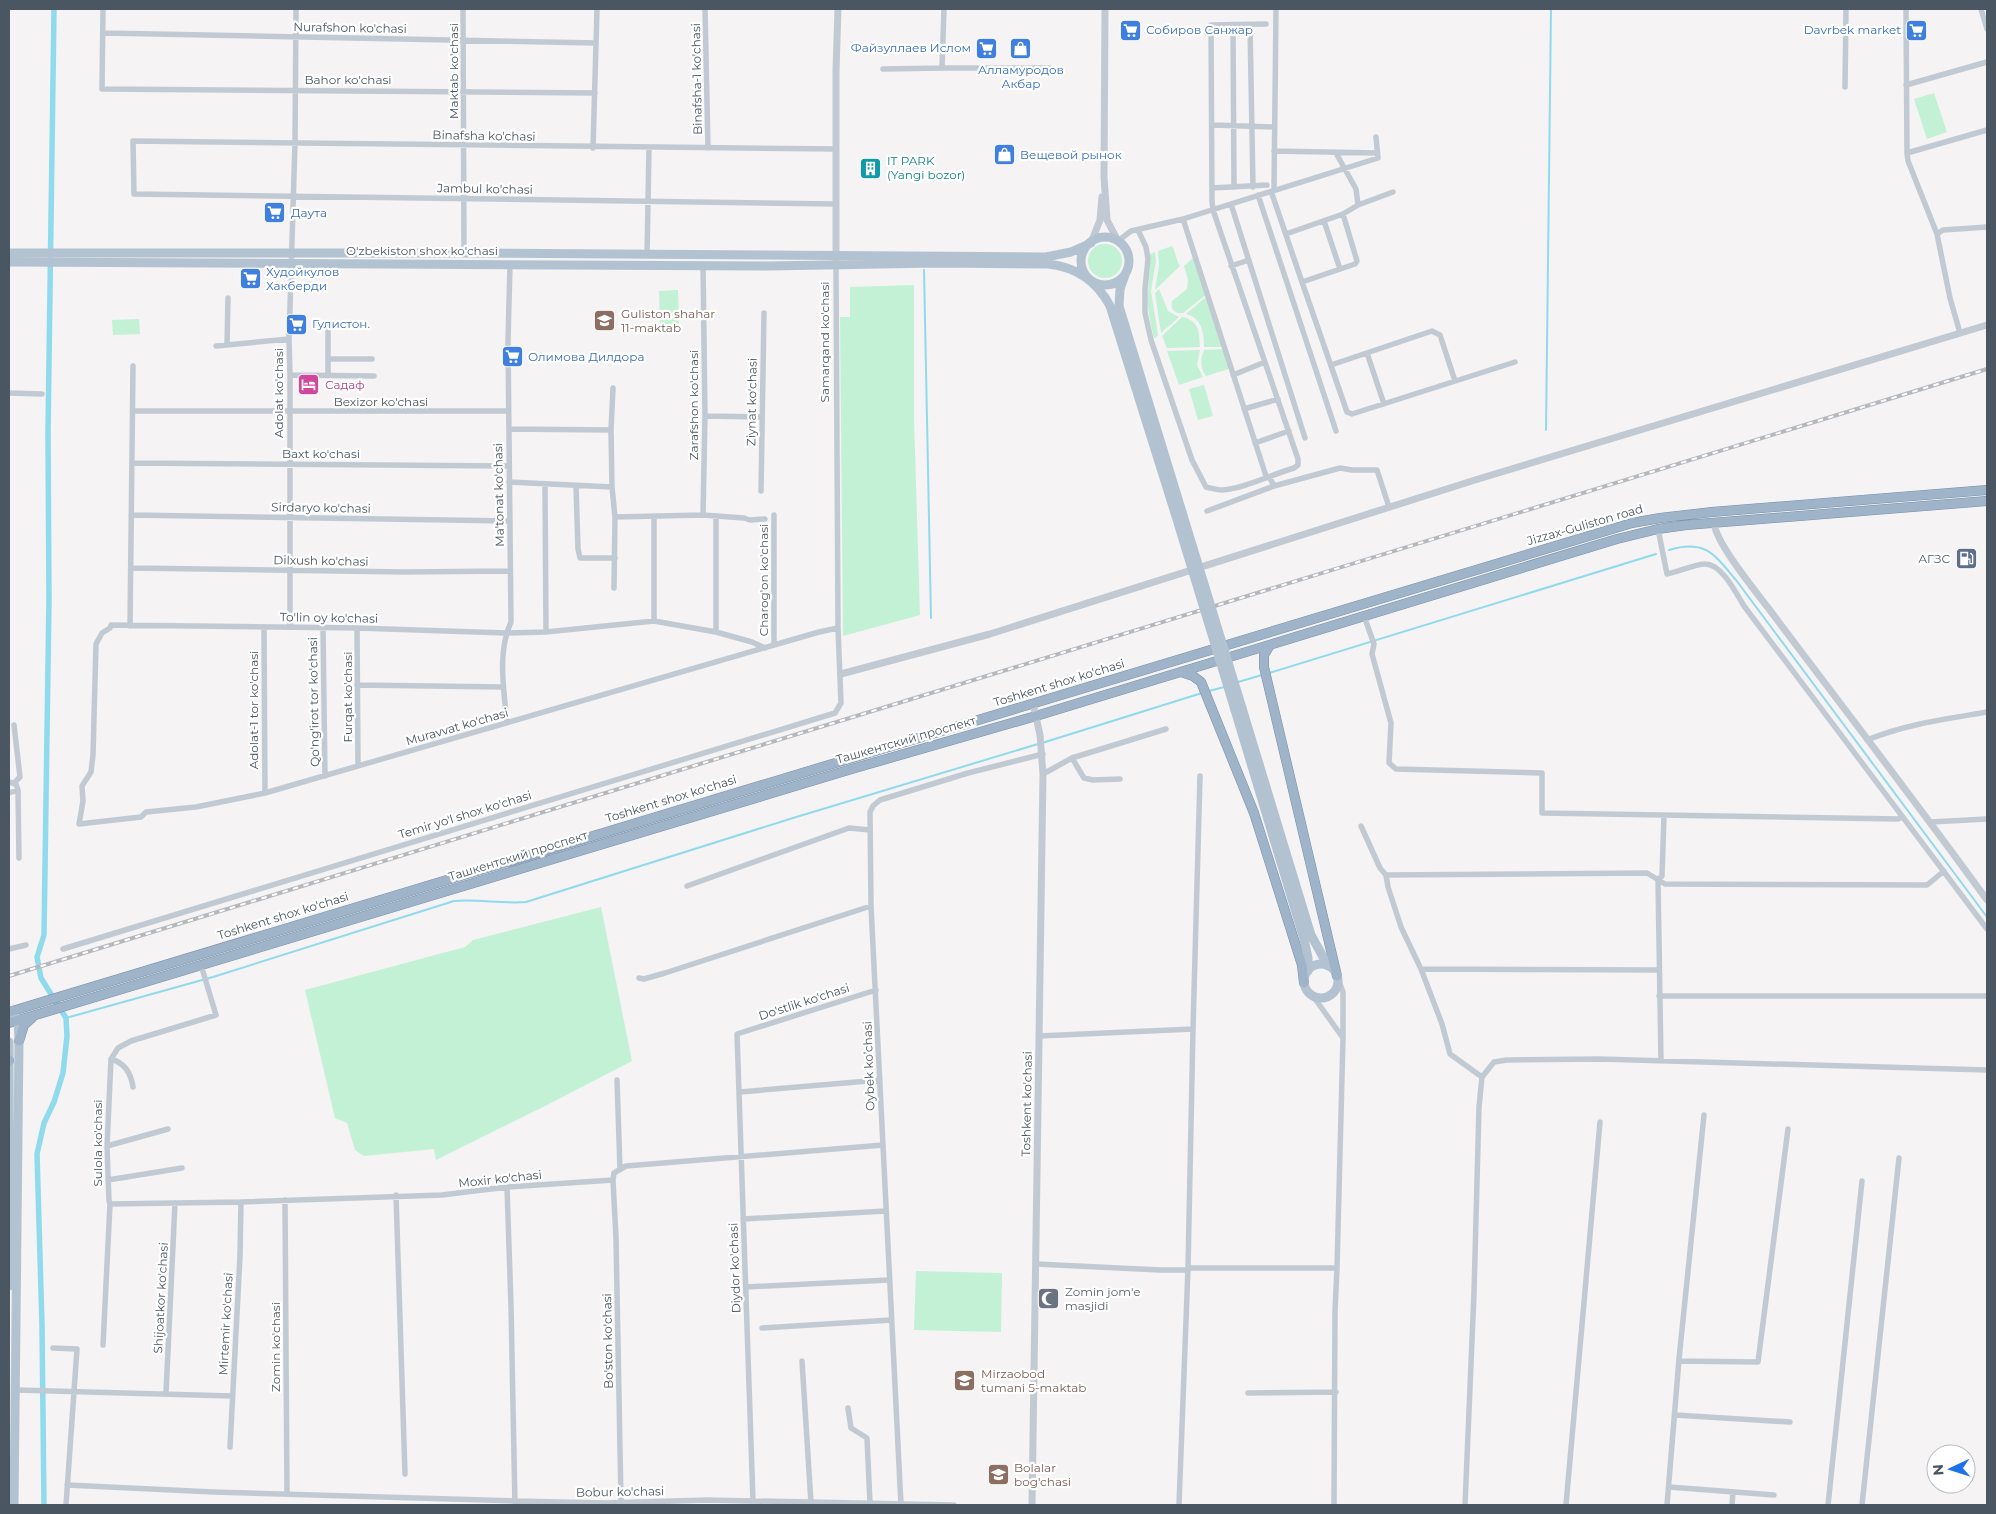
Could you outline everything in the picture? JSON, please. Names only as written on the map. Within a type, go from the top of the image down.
[{"type":"highway","name":"Jizzax-Guliston road","points":[[1288,626],[1632,523],[1712,512],[1987,490]]},
{"type":"highway","name":"Jizzax-Guliston road","points":[[1292,638],[1617,538],[1658,529],[1987,500]]},
{"type":"highway","name":"Toshkent shox ko'chasi","points":[[10,1012],[1288,626]]},
{"type":"highway","name":"Toshkent shox ko'chasi","points":[[1036,716],[1292,638]]},
{"type":"highway","points":[[1270,645],[1264,655],[1264,667],[1337,976]]},
{"type":"highway","points":[[1179,672],[1193,676],[1201,682],[1254,813],[1302,965],[1304,983]]},
{"type":"highway","name":"Ташкентский проспект","points":[[36,1015],[855,768],[1036,716]]},
{"type":"highway","points":[[9,1023],[36,1015]]},
{"type":"highway","points":[[19,1041],[24,1025],[36,1015]]},
{"type":"main road","points":[[836,261],[1055,256],[1071,252],[1102,238],[1118,241],[1124,247],[1129,259],[1120,289],[1118,306],[1238,709],[1304,939],[1308,958],[1308,971],[1304,983],[1306,989],[1313,996],[1322,998],[1331,994],[1337,986],[1337,976],[1328,966],[1311,935],[1238,709]]},
{"type":"main road","points":[[1091,243],[1085,249],[1082,262],[1085,274],[1105,297],[1113,315],[1178,512]]},
{"type":"main road","name":"O'zbekiston shox ko'chasi","points":[[9,253],[43,258]]},
{"type":"main road","name":"O'zbekiston shox ko'chasi","points":[[9,262],[43,258],[292,253],[647,255],[836,261]]},
{"type":"main road","name":"O'zbekiston shox ko'chasi","points":[[62,258],[292,263],[702,265],[836,261]]},
{"type":"main road","points":[[937,259],[1048,264],[1073,270],[1100,285],[1118,282],[1125,275]]},
{"type":"main road","points":[[1308,971],[1318,964],[1328,966]]},
{"type":"main road","points":[[10,1012],[18,1020],[19,1041],[14,1505]]},
{"type":"main road","points":[[9,1023],[10,1012]]},
{"type":"main road","points":[[9,1042],[9,1286]]},
{"type":"street","points":[[103,9],[103,33]]},
{"type":"street","name":"Adolat ko'chasi","points":[[290,627],[289,339],[295,143],[296,9]]},
{"type":"street","name":"Maktab ko'chasi","points":[[464,9],[464,253]]},
{"type":"street","points":[[593,148],[597,9]]},
{"type":"street","name":"Binafsha-1 ko'chasi","points":[[705,9],[708,148]]},
{"type":"street","name":"Samarqand ko'chasi","points":[[838,9],[835,204],[838,628],[841,674]]},
{"type":"street","points":[[942,68],[944,9]]},
{"type":"street","points":[[1105,9],[1104,177],[1107,220],[1118,241],[1130,232],[1183,219],[1378,158],[1376,137]]},
{"type":"street","points":[[1276,9],[1273,190],[1286,234],[1347,412],[1352,414],[1515,362]]},
{"type":"street","points":[[1845,87],[1846,9]]},
{"type":"street","points":[[1906,9],[1906,153],[1937,234],[1950,298],[1960,333]]},
{"type":"street","points":[[1981,9],[1987,29]]},
{"type":"street","points":[[1138,230],[1146,247],[1148,259],[1145,313],[1151,340],[1192,460],[1206,487],[1221,490],[1248,485],[1266,476],[1294,468],[1298,465],[1298,459],[1213,210],[1211,25],[1266,24]]},
{"type":"street","points":[[1233,25],[1234,187]]},
{"type":"street","points":[[1250,25],[1253,186]]},
{"type":"street","name":"Nurafshon ko'chasi","points":[[103,33],[596,43]]},
{"type":"street","name":"Bahor ko'chasi","points":[[103,33],[102,89],[595,93]]},
{"type":"street","points":[[1906,84],[1987,62]]},
{"type":"street","points":[[883,69],[1050,68]]},
{"type":"street","points":[[1213,125],[1274,127]]},
{"type":"street","points":[[1906,153],[1987,130]]},
{"type":"street","name":"Binafsha ko'chasi","points":[[134,194],[133,141],[593,148],[836,149]]},
{"type":"street","points":[[647,255],[649,148]]},
{"type":"street","points":[[1274,151],[1377,153]]},
{"type":"street","points":[[1336,153],[1356,189],[1358,205]]},
{"type":"street","points":[[1091,243],[1100,220],[1104,177]]},
{"type":"street","points":[[1212,188],[1267,185]]},
{"type":"street","points":[[1286,234],[1343,214],[1358,205],[1393,192]]},
{"type":"street","name":"Jambul ko'chasi","points":[[134,194],[835,204]]},
{"type":"street","points":[[1258,195],[1336,431]]},
{"type":"street","points":[[1231,204],[1305,438]]},
{"type":"street","points":[[1302,282],[1355,264],[1357,261],[1343,214]]},
{"type":"street","points":[[1183,219],[1266,476],[1270,478],[1274,486]]},
{"type":"street","points":[[1324,221],[1340,269]]},
{"type":"street","points":[[1937,234],[1943,230],[1987,227]]},
{"type":"street","points":[[1231,266],[1249,260]]},
{"type":"street","name":"Ma'tonat ko'chasi","points":[[507,723],[503,644],[511,622],[508,429],[510,264]]},
{"type":"street","name":"Zarafshon ko'chasi","points":[[702,265],[705,416],[703,515]]},
{"type":"street","points":[[227,345],[228,298]]},
{"type":"street","name":"Ziynat ko'chasi","points":[[761,491],[764,313]]},
{"type":"street","points":[[841,674],[990,634],[1262,546],[1987,325]]},
{"type":"street","points":[[328,331],[328,376]]},
{"type":"street","points":[[1331,364],[1432,331],[1440,336],[1455,381]]},
{"type":"street","points":[[216,346],[289,339]]},
{"type":"street","points":[[1367,353],[1384,404]]},
{"type":"street","points":[[328,359],[372,359]]},
{"type":"street","points":[[1233,375],[1265,362]]},
{"type":"street","points":[[130,626],[133,366]]},
{"type":"street","points":[[290,375],[374,376]]},
{"type":"street","points":[[613,388],[611,430],[612,487],[615,517],[614,588]]},
{"type":"street","points":[[9,392],[42,394]]},
{"type":"street","points":[[1244,408],[1278,399]]},
{"type":"street","name":"Bexizor ko'chasi","points":[[133,411],[508,411]]},
{"type":"street","points":[[705,416],[762,417]]},
{"type":"street","points":[[508,429],[611,430]]},
{"type":"street","points":[[1255,443],[1289,431]]},
{"type":"street","name":"Baxt ko'chasi","points":[[132,463],[509,466]]},
{"type":"street","points":[[1207,511],[1274,486],[1340,468],[1377,470],[1389,507]]},
{"type":"street","points":[[509,482],[612,487]]},
{"type":"street","points":[[545,485],[546,632]]},
{"type":"street","points":[[576,486],[580,558],[615,558]]},
{"type":"street","name":"Sirdaryo ko'chasi","points":[[131,515],[510,522]]},
{"type":"street","points":[[615,517],[703,515],[750,520],[765,519]]},
{"type":"street","name":"Charog'on ko'chasi","points":[[774,515],[774,645]]},
{"type":"street","points":[[654,517],[654,621]]},
{"type":"street","points":[[716,517],[716,632]]},
{"type":"street","points":[[1714,523],[1715,532],[1744,576],[1987,900]]},
{"type":"street","points":[[1658,529],[1667,574],[1705,564],[1716,568],[1727,580],[1744,606],[1987,929]]},
{"type":"street","name":"Dilxush ko'chasi","points":[[131,568],[510,571]]},
{"type":"street","points":[[1364,616],[1373,641],[1372,654],[1391,723],[1389,760],[1393,768],[1542,773],[1542,813],[1898,819],[1903,817]]},
{"type":"street","name":"To'lin oy ko'chasi","points":[[78,824],[83,801],[82,786],[90,772],[93,754],[96,644],[102,633],[110,628],[111,625],[357,628],[506,633],[546,632],[654,621],[716,632],[752,642],[765,648]]},
{"type":"street","name":"Adolat-1 tor ko'chasi","points":[[264,627],[265,793]]},
{"type":"street","name":"Qo'ng'irot tor ko'chasi","points":[[323,628],[325,776]]},
{"type":"street","name":"Furqat ko'chasi","points":[[357,628],[358,766]]},
{"type":"street","name":"Muravvat ko'chasi","points":[[78,824],[140,818],[146,812],[196,808],[265,793],[838,628]]},
{"type":"street","name":"Temir yo'l shox ko'chasi","points":[[63,949],[834,712],[841,703],[841,674]]},
{"type":"street","points":[[357,685],[504,687]]},
{"type":"street","name":"Toshkent ko'chasi","points":[[1032,1505],[1043,774],[1043,751],[1033,703]]},
{"type":"street","points":[[1867,740],[1914,724],[1987,712]]},
{"type":"street","points":[[14,726],[20,777],[11,782],[18,790],[18,858]]},
{"type":"street","points":[[1043,774],[1072,758],[1166,729]]},
{"type":"street","name":"Oybek ko’chasi","points":[[901,1505],[871,906],[870,812],[873,806],[880,800],[1043,751]]},
{"type":"street","points":[[1072,758],[1084,778],[1093,780],[1120,779]]},
{"type":"street","points":[[1178,1505],[1188,1269],[1200,776]]},
{"type":"street","points":[[9,793],[18,790]]},
{"type":"street","points":[[1661,1061],[1658,880],[1662,876],[1664,816]]},
{"type":"street","points":[[1930,822],[1987,819]]},
{"type":"street","points":[[1361,826],[1380,868],[1386,875],[1401,927],[1421,969],[1442,1024],[1450,1054],[1482,1077]]},
{"type":"street","points":[[687,886],[849,828],[870,830]]},
{"type":"street","points":[[1386,875],[1647,873],[1665,884],[1928,885],[1944,871]]},
{"type":"street","points":[[639,978],[644,979],[665,973],[871,906]]},
{"type":"street","points":[[9,949],[26,945]]},
{"type":"street","points":[[133,1087],[126,1068],[118,1061],[111,1059],[118,1048],[131,1041],[216,1014],[200,964]]},
{"type":"street","points":[[1421,969],[1659,970]]},
{"type":"street","points":[[1334,1505],[1335,1311],[1343,1038],[1343,992],[1337,976]]},
{"type":"street","name":"Do'stlik ko'chasi","points":[[737,1034],[876,990]]},
{"type":"street","points":[[1313,996],[1343,1038]]},
{"type":"street","points":[[1659,996],[1987,996]]},
{"type":"street","points":[[1039,1036],[1193,1029]]},
{"type":"street","name":"Diydor ko'chasi","points":[[737,1034],[753,1501]]},
{"type":"street","name":"Sulola ko'chasi","points":[[103,1345],[110,1204],[107,1146],[111,1059]]},
{"type":"street","points":[[1465,1505],[1474,1293],[1479,1108],[1482,1077],[1494,1062],[1507,1060],[1599,1059],[1987,1070]]},
{"type":"street","points":[[617,1080],[620,1169]]},
{"type":"street","points":[[740,1092],[880,1080]]},
{"type":"street","points":[[1667,1505],[1679,1362],[1704,1115]]},
{"type":"street","points":[[1566,1505],[1600,1122]]},
{"type":"street","points":[[107,1146],[168,1129]]},
{"type":"street","points":[[1679,1362],[1758,1362],[1788,1129]]},
{"type":"street","points":[[613,1180],[614,1173],[626,1166],[883,1145]]},
{"type":"street","points":[[1862,1505],[1899,1158]]},
{"type":"street","points":[[108,1180],[182,1168]]},
{"type":"street","name":"Moxir ko'chasi","points":[[110,1204],[175,1204],[442,1195],[507,1187],[613,1180]]},
{"type":"street","name":"Bo'ston ko'chasi","points":[[613,1180],[621,1502]]},
{"type":"street","points":[[1828,1505],[1862,1181]]},
{"type":"street","points":[[507,1187],[515,1503]]},
{"type":"street","points":[[396,1196],[405,1474]]},
{"type":"street","name":"Zomin ko'chasi","points":[[284,1200],[287,1494]]},
{"type":"street","name":"Mirtemir ko'chasi","points":[[230,1447],[241,1202]]},
{"type":"street","name":"Shijoatkor ko'chasi","points":[[166,1393],[175,1204]]},
{"type":"street","points":[[743,1218],[886,1211]]},
{"type":"street","points":[[1036,1264],[1160,1270],[1337,1268]]},
{"type":"street","points":[[746,1287],[890,1280]]},
{"type":"street","points":[[762,1328],[892,1320]]},
{"type":"street","points":[[53,1348],[77,1350],[66,1505]]},
{"type":"street","points":[[802,1361],[811,1503]]},
{"type":"street","points":[[16,1390],[74,1390],[232,1396]]},
{"type":"street","points":[[1248,1392],[1336,1392]]},
{"type":"street","points":[[848,1408],[850,1428],[867,1438],[870,1504]]},
{"type":"street","points":[[1675,1415],[1790,1422]]},
{"type":"street","name":"Bobur ko'chasi","points":[[67,1486],[515,1503],[606,1504],[621,1502],[707,1503],[753,1501],[819,1504],[954,1505]]},
{"type":"street","points":[[1668,1487],[1774,1495]]},
{"type":"street","points":[[1732,1505],[1733,1492]]},
{"type":"street","points":[[384,1498],[384,1505]]},
{"type":"green space","points":[[1934,93],[1947,132],[1927,139],[1914,99]]},
{"type":"green space","points":[[1105,244],[1112,245],[1117,249],[1121,254],[1121,268],[1117,273],[1112,277],[1105,278],[1098,277],[1093,273],[1089,268],[1088,261],[1089,254],[1093,249],[1098,245]]},
{"type":"green space","points":[[1172,246],[1180,266],[1155,290],[1159,265],[1158,251]]},
{"type":"green space","points":[[1155,252],[1156,261],[1151,291],[1158,335],[1154,339],[1148,290],[1150,254]]},
{"type":"green space","points":[[1195,256],[1207,294],[1183,313],[1178,313],[1172,309],[1172,301],[1187,289],[1188,280],[1184,266]]},
{"type":"green space","points":[[914,285],[914,420],[920,615],[843,636],[840,317],[850,317],[850,287]]},
{"type":"green space","points":[[1159,289],[1168,311],[1179,317],[1161,333],[1155,293]]},
{"type":"green space","points":[[678,290],[679,325],[660,325],[659,291]]},
{"type":"green space","points":[[1207,296],[1225,347],[1204,347],[1203,331],[1199,323],[1196,319],[1186,314]]},
{"type":"green space","points":[[1182,317],[1195,324],[1199,332],[1200,347],[1167,348],[1162,336]]},
{"type":"green space","points":[[139,319],[140,334],[113,335],[112,320]]},
{"type":"green space","points":[[1225,349],[1232,368],[1206,376],[1201,363],[1204,350]]},
{"type":"green space","points":[[1200,350],[1197,365],[1203,377],[1179,385],[1167,351]]},
{"type":"green space","points":[[1204,385],[1213,416],[1198,420],[1189,389]]},
{"type":"green space","points":[[601,907],[632,1061],[436,1160],[434,1149],[364,1156],[355,1150],[347,1123],[335,1118],[305,990],[465,947],[473,940]]},
{"type":"green space","points":[[916,1271],[1002,1273],[1001,1332],[914,1330]]},
{"type":"waterway","points":[[44,1505],[42,1325],[37,1154],[44,1123],[54,1102],[63,1073],[67,1036],[66,1018],[41,978],[37,957],[44,935],[54,9]]},
{"type":"waterway","points":[[1546,430],[1551,9]]},
{"type":"waterway","points":[[924,270],[931,618]]},
{"type":"waterway","points":[[1669,550],[1692,546],[1708,551],[1715,556],[1736,580],[1987,917]]},
{"type":"waterway","points":[[1269,673],[1656,554]]},
{"type":"waterway","points":[[1238,682],[1262,675]]},
{"type":"waterway","points":[[1209,691],[1224,687]]},
{"type":"waterway","points":[[1042,743],[1202,693]]},
{"type":"waterway","points":[[66,1018],[213,977],[454,901],[526,902],[793,818],[1038,744]]},
{"type":"railway","points":[[9,976],[1987,369]]},
{"type":"place","name":"Собиров Санжар","points":[[1130,30]]},
{"type":"place","name":"Davrbek market","points":[[1917,30]]},
{"type":"place","name":"Файзуллаев Ислом","points":[[987,48]]},
{"type":"place","name":"Алламуродов Акбар","points":[[1021,49]]},
{"type":"place","name":"Вещевой рынок","points":[[1004,155]]},
{"type":"place","name":"IT PARK (Yangi bozor)","points":[[871,168]]},
{"type":"place","name":"Даута","points":[[275,213]]},
{"type":"place","name":"Худойкулов Хакберди","points":[[250,279]]},
{"type":"place","name":"Guliston shahar 11-maktab","points":[[605,321]]},
{"type":"place","name":"Гулистон.","points":[[296,324]]},
{"type":"place","name":"Олимова Дилдора","points":[[512,357]]},
{"type":"place","name":"Садаф","points":[[309,385]]},
{"type":"place","name":"АГЗС","points":[[1966,559]]},
{"type":"place","name":"Zomin jom'e masjidi","points":[[1049,1299]]},
{"type":"place","name":"Mirzaobod tumani 5-maktab","points":[[965,1381]]},
{"type":"place","name":"Bolalar bog'chasi","points":[[998,1475]]}]
